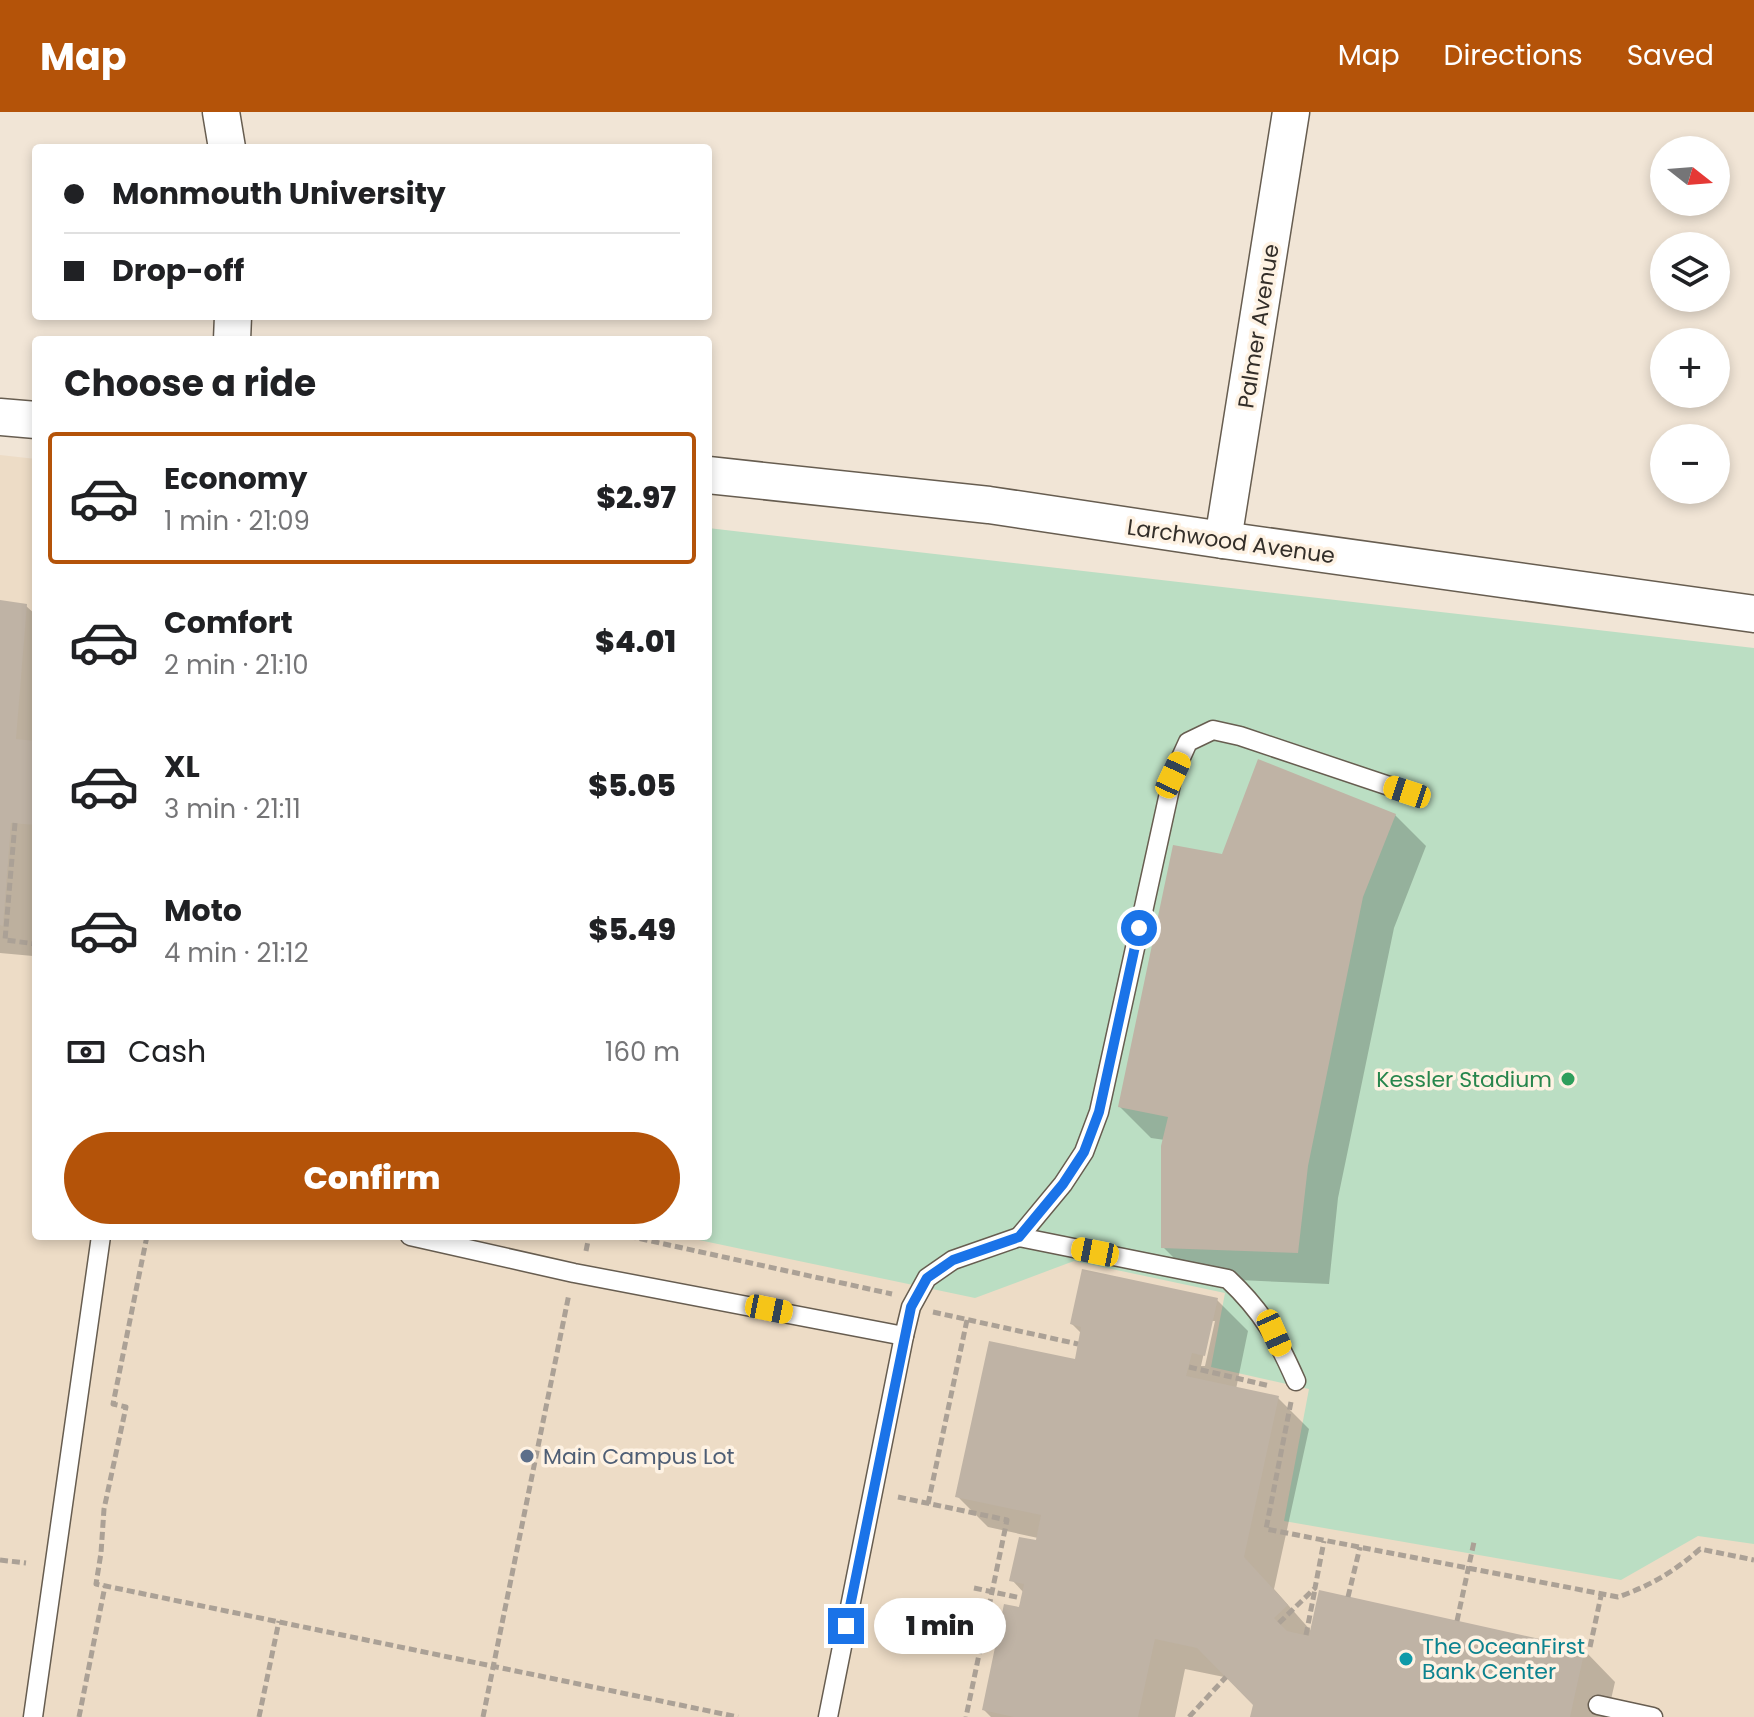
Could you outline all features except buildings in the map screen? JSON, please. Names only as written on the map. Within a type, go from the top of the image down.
[{"type":"street","points":[[221,112],[226,144]]},
{"type":"street","name":"Palmer Avenue","points":[[1223,540],[1291,112]]},
{"type":"street","points":[[0,417],[32,420]]},
{"type":"street","name":"Larchwood Avenue","points":[[712,475],[989,505],[1754,614]]},
{"type":"lane","points":[[1019,1237],[1063,1184],[1084,1152],[1099,1112],[1173,775],[1188,742],[1213,730],[1227,733],[1407,792]]},
{"type":"lane","points":[[828,1717],[904,1336],[911,1307],[927,1278],[953,1260],[1019,1237],[1228,1279],[1250,1300],[1274,1333],[1295,1386]]},
{"type":"lane","points":[[33,1717],[100,1240]]},
{"type":"lane","points":[[428,1240],[574,1273],[904,1336]]},
{"type":"lane","points":[[1598,1705],[1653,1717]]},
{"type":"path","points":[[15,823],[3,940],[32,944]]},
{"type":"path","points":[[146,1240],[113,1404],[126,1407],[104,1509],[96,1584],[738,1717]]},
{"type":"path","points":[[647,1240],[889,1291],[911,1307],[1078,1344]]},
{"type":"path","points":[[483,1717],[574,1273]]},
{"type":"path","points":[[928,1504],[967,1320]]},
{"type":"path","points":[[1189,1367],[1295,1386],[1266,1529],[1601,1596],[1618,1597],[1645,1588],[1683,1564],[1700,1549],[1754,1560]]},
{"type":"path","points":[[873,1492],[1007,1520],[966,1717]]},
{"type":"path","points":[[1306,1635],[1324,1541]]},
{"type":"path","points":[[1457,1621],[1474,1542]]},
{"type":"path","points":[[1348,1597],[1360,1547]]},
{"type":"path","points":[[0,1560],[26,1563]]},
{"type":"path","points":[[79,1717],[105,1586]]},
{"type":"path","points":[[974,1588],[1021,1598]]},
{"type":"path","points":[[1279,1623],[1315,1588]]},
{"type":"path","points":[[1590,1647],[1601,1596]]},
{"type":"path","points":[[259,1717],[279,1621]]},
{"type":"path","points":[[1189,1717],[1226,1677]]},
{"type":"shaded area","points":[[0,455],[32,459],[32,1240],[712,1240],[712,1234],[1754,653],[1754,1717],[0,1717]]},
{"type":"green space","points":[[712,528],[1754,648],[1754,1544],[1698,1536],[1621,1580],[1284,1521],[1309,1389],[1211,1367],[1225,1293],[1074,1261],[975,1298],[699,1240],[712,1240]]},
{"type":"place","name":"Kessler Stadium","points":[[1568,1079]]},
{"type":"place","name":"Main Campus Lot","points":[[527,1456]]},
{"type":"place","name":"The OceanFirst Bank Center","points":[[1406,1659]]},
{"type":"route","points":[[846,1626],[911,1307],[927,1278],[953,1260],[1019,1237],[1063,1184],[1084,1152],[1099,1112],[1139,928]]}]
